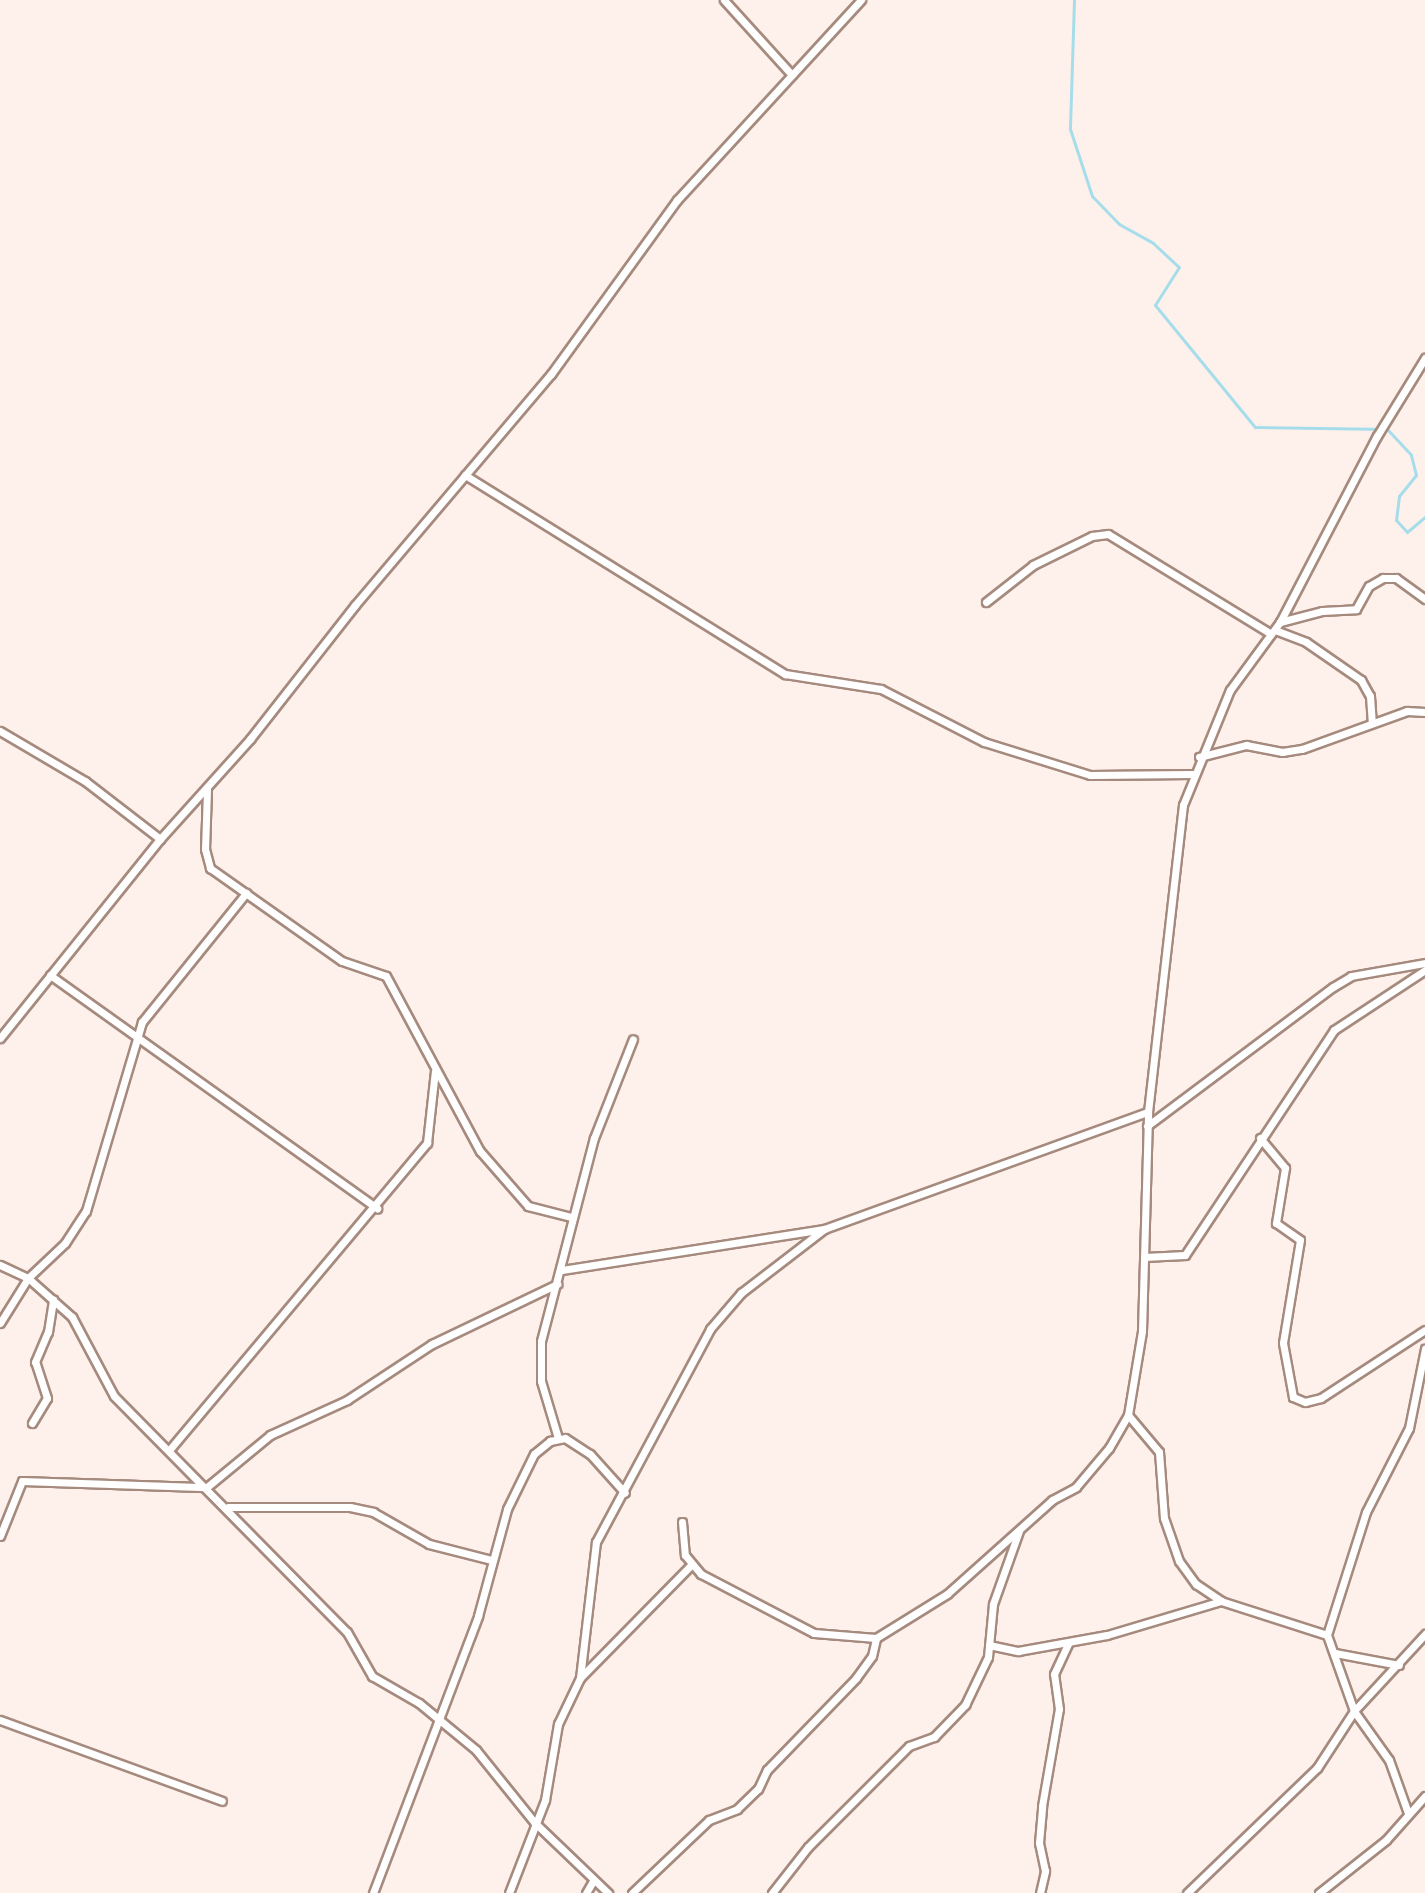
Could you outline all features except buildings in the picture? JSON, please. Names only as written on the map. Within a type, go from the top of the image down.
[{"type":"street","points":[[724,0],[792,75]]},
{"type":"street","points":[[0,1038],[160,839],[207,789],[551,374],[677,200],[861,0]]},
{"type":"street","points":[[632,1893],[709,1820],[737,1809],[758,1789],[767,1770],[864,1667],[876,1638],[947,1594],[1020,1528],[1095,1468],[1128,1415],[1142,1331],[1148,1112],[1176,847],[1192,774],[1230,690],[1280,622],[1383,425],[1425,358]]},
{"type":"street","points":[[465,475],[785,674],[881,689],[984,742],[1090,775],[1192,774]]},
{"type":"street","points":[[986,602],[1033,565],[1108,534],[1273,632],[1306,642],[1361,680],[1370,696],[1372,722]]},
{"type":"street","points":[[1280,622],[1322,611],[1356,609],[1369,586],[1383,578],[1396,578],[1425,599]]},
{"type":"street","points":[[1199,757],[1246,745],[1282,752],[1302,749],[1407,711],[1425,712]]},
{"type":"street","points":[[0,731],[85,781],[160,839]]},
{"type":"street","points":[[207,789],[207,861],[246,893],[342,961],[386,976],[435,1071],[447,1084],[480,1151],[513,1193],[531,1208],[571,1217]]},
{"type":"street","points":[[0,1323],[28,1278],[65,1243],[86,1211],[137,1034],[160,996],[246,893]]},
{"type":"street","points":[[1147,1126],[1342,981],[1425,963]]},
{"type":"street","points":[[1144,1257],[1185,1255],[1334,1030],[1425,970]]},
{"type":"street","points":[[50,975],[137,1034],[377,1208]]},
{"type":"street","points":[[558,1438],[540,1360],[541,1341],[594,1138],[633,1039]]},
{"type":"street","points":[[170,1449],[377,1208],[427,1143],[435,1071]]},
{"type":"street","points":[[562,1270],[824,1229],[1148,1112]]},
{"type":"street","points":[[1260,1138],[1285,1168],[1276,1223],[1300,1240],[1283,1343],[1293,1397],[1305,1402],[1321,1398],[1425,1330]]},
{"type":"street","points":[[509,1893],[545,1800],[555,1732],[580,1678],[596,1542],[625,1493],[710,1329],[741,1293],[824,1229]]},
{"type":"street","points":[[0,1265],[28,1278],[80,1327],[114,1396],[228,1507],[347,1632],[372,1676],[441,1721],[476,1750],[534,1822],[608,1893]]},
{"type":"street","points":[[0,1536],[22,1481],[207,1487],[270,1435],[347,1400],[432,1344],[557,1284]]},
{"type":"street","points":[[32,1423],[47,1398],[35,1362],[48,1332],[53,1299]]},
{"type":"street","points":[[1408,1813],[1389,1760],[1354,1711],[1327,1635],[1366,1512],[1409,1428],[1425,1349]]},
{"type":"street","points":[[1128,1415],[1159,1452],[1164,1518],[1179,1561],[1196,1584],[1221,1601],[1327,1635]]},
{"type":"street","points":[[558,1438],[590,1454],[625,1493]]},
{"type":"street","points":[[373,1893],[418,1765],[441,1721],[492,1560],[527,1465],[543,1445],[558,1438]]},
{"type":"street","points":[[228,1507],[369,1510],[429,1544],[492,1560]]},
{"type":"street","points":[[682,1522],[690,1566]]},
{"type":"street","points":[[772,1893],[808,1847],[909,1746],[934,1737],[956,1716],[976,1687],[989,1645],[993,1604],[1020,1528]]},
{"type":"street","points":[[580,1678],[690,1566]]},
{"type":"street","points":[[690,1566],[814,1633],[876,1638]]},
{"type":"street","points":[[989,1645],[1013,1651],[1069,1642],[1221,1601]]},
{"type":"street","points":[[1187,1893],[1317,1768],[1354,1711],[1425,1634]]},
{"type":"street","points":[[1040,1893],[1045,1871],[1039,1843],[1042,1806],[1059,1709],[1054,1674],[1069,1642]]},
{"type":"street","points":[[1335,1653],[1399,1665]]},
{"type":"street","points":[[0,1720],[222,1801]]},
{"type":"street","points":[[1319,1893],[1386,1840],[1425,1796]]},
{"type":"street","points":[[586,1893],[593,1881]]},
{"type":"waterway","points":[[1074,0],[1070,129],[1092,196],[1119,224],[1153,243],[1179,267],[1155,305],[1255,427],[1387,429],[1411,455],[1416,475],[1399,496],[1396,520],[1407,532],[1425,517]]}]
